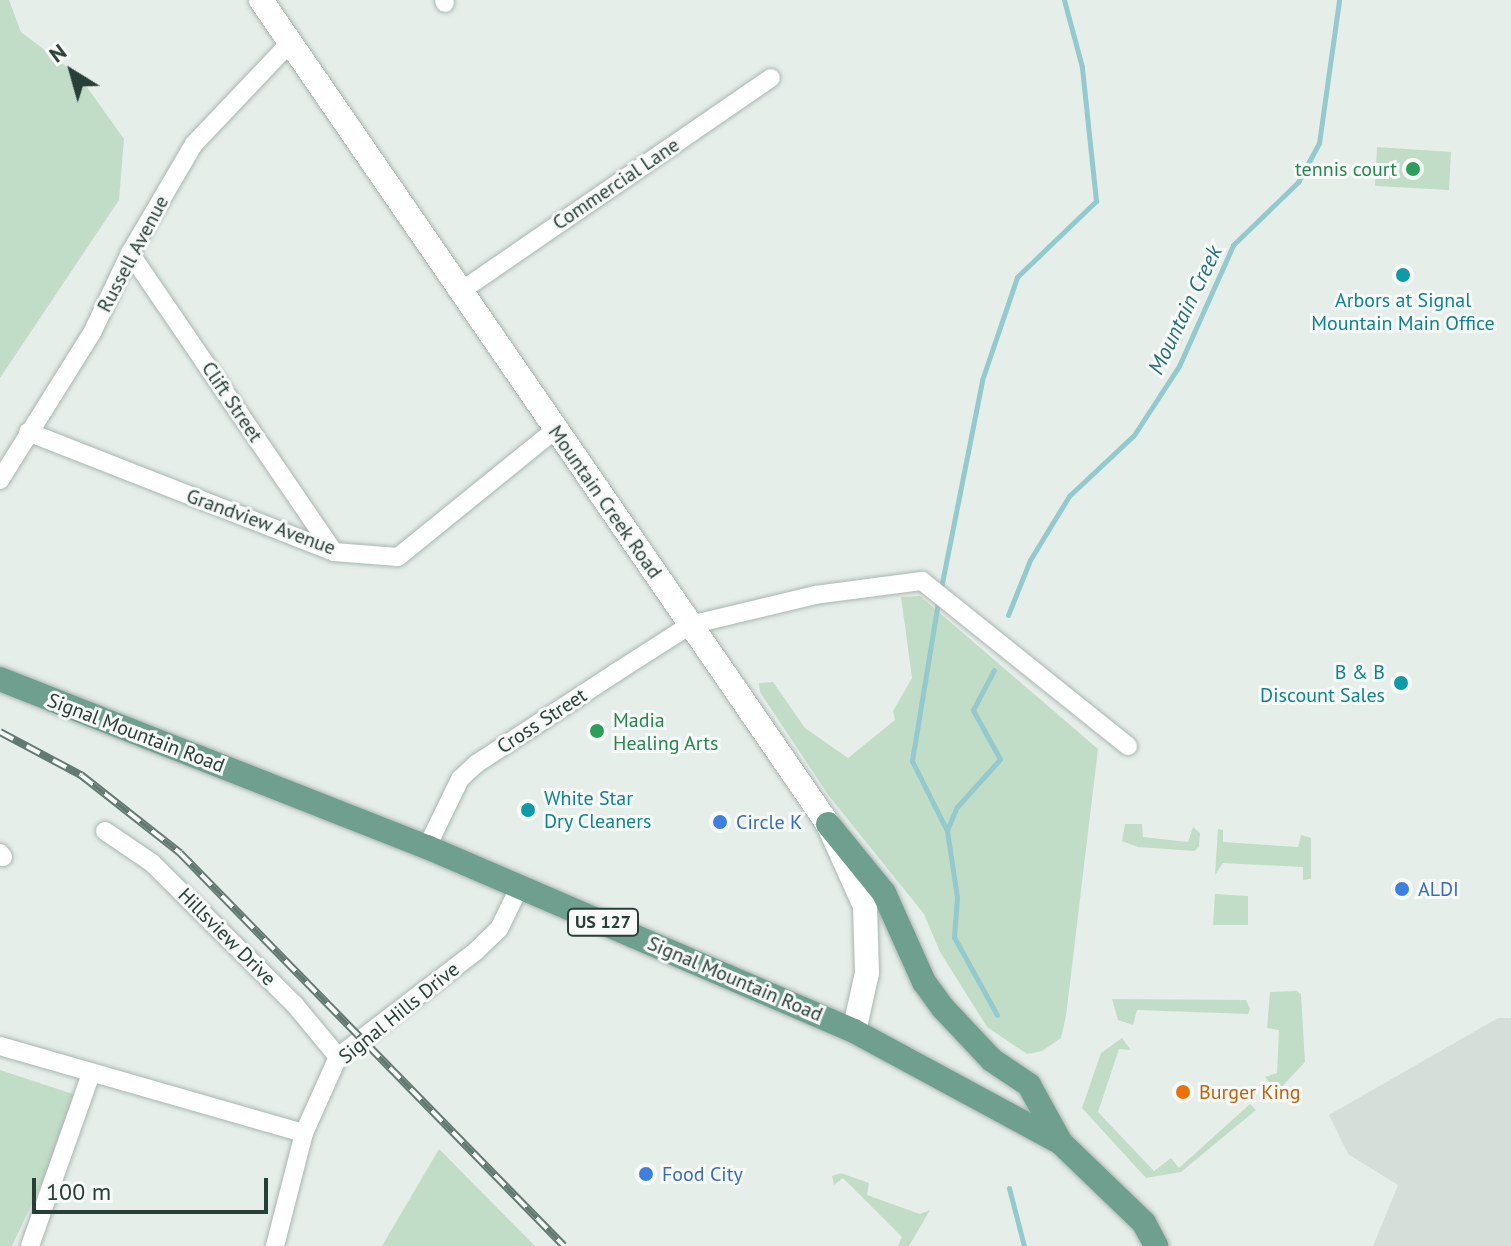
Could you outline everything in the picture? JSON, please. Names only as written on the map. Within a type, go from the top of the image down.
[{"type":"main road","name":"Mountain Creek Road","points":[[261,0],[288,45],[828,824],[865,906],[867,973],[854,1031]]},
{"type":"main road","name":"Signal Mountain Road","points":[[0,679],[427,847],[854,1031],[1061,1143],[1144,1223],[1156,1246]]},
{"type":"main road","points":[[828,824],[884,893],[924,982],[943,1008],[992,1060],[1029,1085],[1061,1143]]},
{"type":"street","name":"Russell Avenue","points":[[0,480],[92,333],[130,253],[194,144],[288,45]]},
{"type":"street","name":"Commercial Lane","points":[[461,291],[771,78]]},
{"type":"street","name":"Clift Street","points":[[130,253],[334,552]]},
{"type":"street","name":"Grandview Avenue","points":[[28,432],[334,552],[398,557],[555,430]]},
{"type":"street","name":"Cross Street","points":[[427,847],[460,779],[476,764],[690,625],[815,595],[922,581],[1128,746]]},
{"type":"street","name":"Hillsview Drive","points":[[105,831],[152,863],[295,1005],[338,1057]]},
{"type":"street","name":"Signal Hills Drive","points":[[275,1246],[304,1133],[338,1057],[476,951],[499,929],[520,886]]},
{"type":"street","points":[[0,1046],[304,1133]]},
{"type":"street","points":[[30,1246],[91,1074]]},
{"type":"shaded area","points":[[1498,1018],[1511,1018],[1511,1246],[1373,1246],[1398,1185],[1348,1154],[1329,1115]]},
{"type":"green space","points":[[0,0],[9,0],[21,32],[79,76],[124,139],[119,200],[0,378]]},
{"type":"green space","name":"tennis court","points":[[1377,147],[1451,152],[1449,190],[1375,186]]},
{"type":"green space","points":[[920,596],[1098,749],[1066,1016],[1061,1038],[1042,1051],[1027,1054],[987,1027],[940,952],[924,914],[829,796],[760,692],[759,683],[773,682],[805,728],[848,758],[895,720],[893,711],[912,678],[901,597]]},
{"type":"green space","points":[[1125,824],[1142,824],[1143,837],[1188,842],[1193,827],[1200,833],[1199,846],[1195,851],[1138,847],[1122,841]]},
{"type":"green space","points":[[1218,829],[1223,830],[1223,842],[1298,847],[1301,835],[1311,838],[1311,879],[1303,880],[1303,867],[1223,863],[1215,875]]},
{"type":"green space","points":[[1215,894],[1248,896],[1248,925],[1213,925]]},
{"type":"green space","points":[[1296,991],[1301,994],[1305,1062],[1277,1092],[1265,1077],[1277,1073],[1279,1030],[1267,1028],[1270,992]]},
{"type":"green space","points":[[1112,999],[1246,1000],[1250,1009],[1248,1014],[1137,1010],[1133,1025],[1118,1020]]},
{"type":"green space","points":[[1122,1038],[1131,1050],[1119,1049],[1098,1112],[1154,1171],[1171,1158],[1179,1168],[1250,1104],[1256,1110],[1181,1172],[1146,1178],[1082,1108],[1101,1053]]},
{"type":"green space","points":[[0,1070],[82,1097],[12,1246],[0,1246]]},
{"type":"green space","points":[[439,1149],[535,1246],[382,1246]]},
{"type":"green space","points":[[841,1173],[869,1183],[867,1195],[920,1214],[930,1210],[909,1246],[898,1246],[902,1237],[843,1178],[834,1185],[832,1176]]},
{"type":"waterway","points":[[941,588],[982,380],[1017,277],[1096,201],[1082,67],[1064,0]]},
{"type":"waterway","name":"Mountain Creek","points":[[1008,615],[1030,560],[1069,496],[1134,435],[1179,366],[1233,245],[1298,182],[1319,143],[1339,0]]},
{"type":"waterway","points":[[938,602],[912,761],[947,831],[957,897],[954,937],[997,1015]]},
{"type":"waterway","points":[[947,830],[957,807],[1000,759],[973,710],[994,670]]},
{"type":"waterway","points":[[1009,1188],[1024,1246]]},
{"type":"railway","points":[[0,732],[81,775],[180,853],[564,1246]]},
{"type":"place","name":"tennis court","points":[[1413,169]]},
{"type":"place","name":"Arbors at Signal Mountain Main Office","points":[[1403,275]]},
{"type":"place","name":"B & B Discount Sales","points":[[1401,683]]},
{"type":"place","name":"Madia Healing Arts","points":[[597,731]]},
{"type":"place","name":"White Star Dry Cleaners","points":[[528,810]]},
{"type":"place","name":"Circle K","points":[[720,822]]},
{"type":"place","name":"ALDI","points":[[1402,889]]},
{"type":"place","name":"Burger King","points":[[1183,1092]]},
{"type":"place","name":"Food City","points":[[646,1174]]}]
